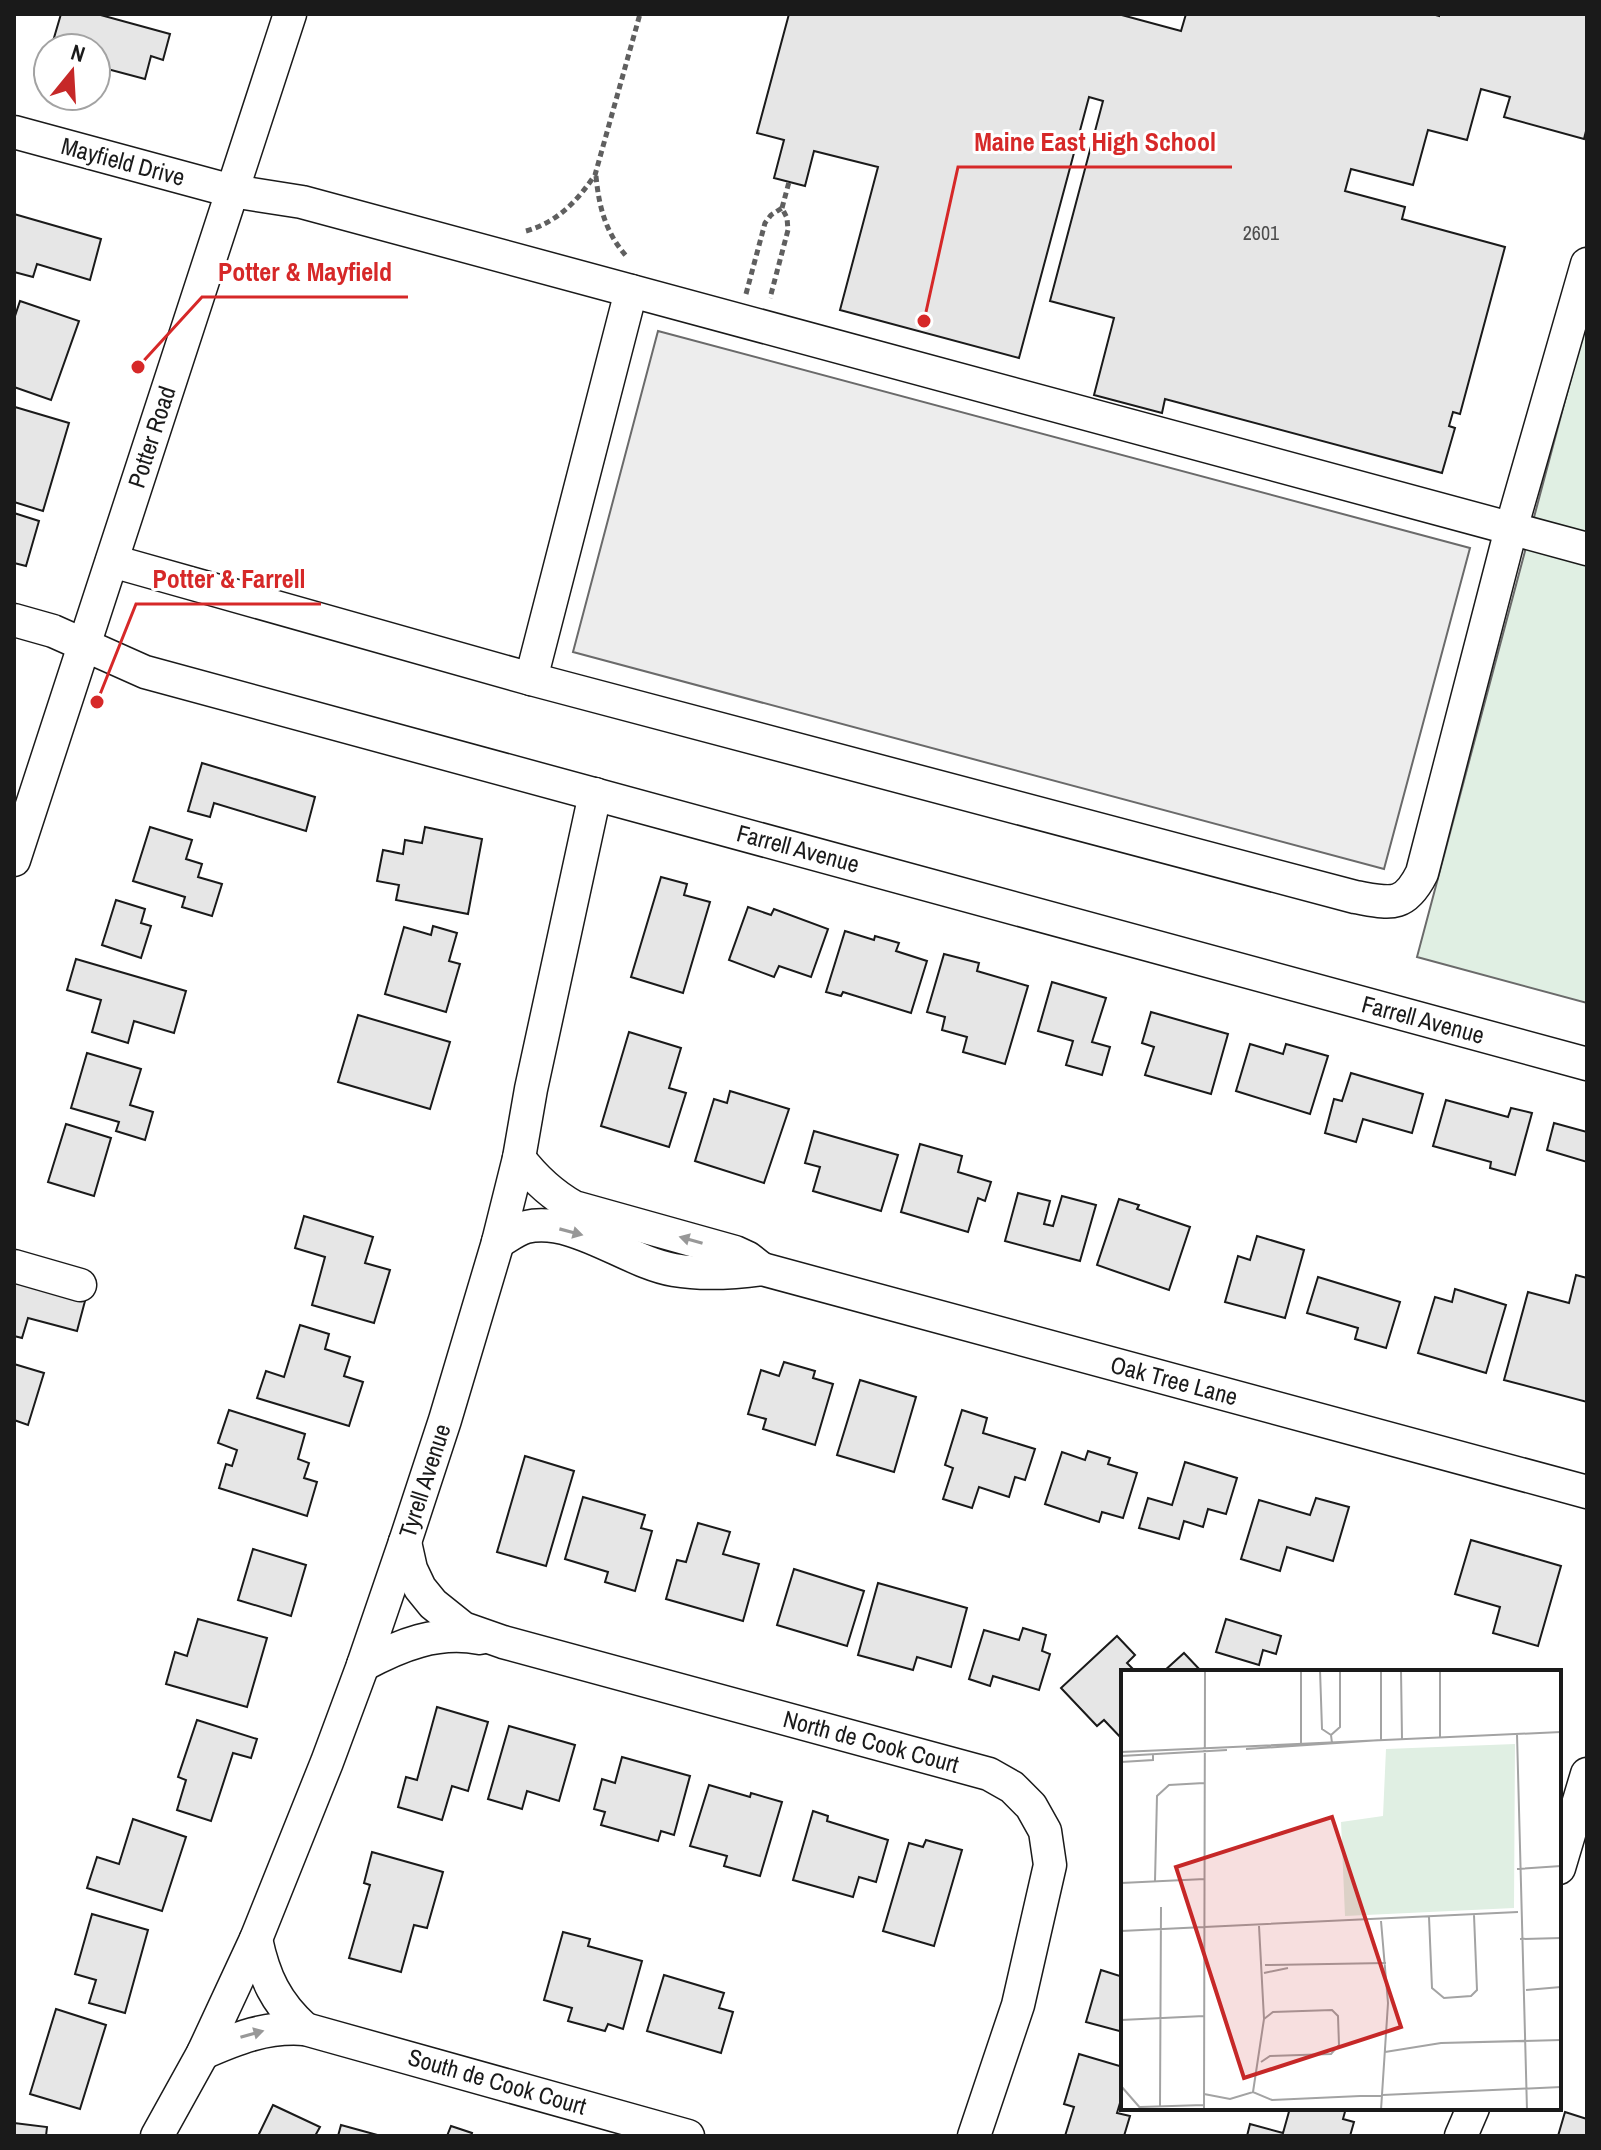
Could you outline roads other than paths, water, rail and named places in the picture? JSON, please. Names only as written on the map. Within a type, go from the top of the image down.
[{"type":"street","name":"Potter Road","points":[[14,860],[290,14]]},
{"type":"street","name":"Mayfield Drive","points":[[14,132],[232,191],[302,202],[631,276],[1587,549]]},
{"type":"street","points":[[112,561],[531,679],[1355,897],[1383,902],[1401,900],[1413,890],[1422,873],[1511,529],[1587,264]]},
{"type":"street","points":[[531,679],[631,276]]},
{"type":"street","name":"Farrell Avenue","points":[[14,620],[53,631],[145,672],[1587,1064]]},
{"type":"street","name":"Tyrell Avenue","points":[[157,2136],[203,2053],[256,1939],[363,1665],[445,1420],[498,1242],[519,1158],[595,794]]},
{"type":"street","name":"Oak Tree Lane","points":[[519,1158],[537,1181],[558,1199],[574,1207],[735,1252],[762,1269]]},
{"type":"street","name":"Oak Tree Lane","points":[[498,1242],[522,1228],[540,1226],[571,1231],[674,1270],[732,1273],[762,1269],[1587,1492]]},
{"type":"street","points":[[14,1266],[80,1285]]},
{"type":"street","name":"North de Cook Court","points":[[405,1542],[411,1569],[420,1588],[433,1604],[463,1628],[503,1642],[989,1774],[1012,1787],[1031,1806],[1045,1831],[1050,1865],[1018,2005],[974,2136]]},
{"type":"street","name":"North de Cook Court","points":[[363,1665],[391,1650],[440,1636],[465,1635],[503,1642]]},
{"type":"street","points":[[1561,1861],[1587,1774]]},
{"type":"street","points":[[256,1939],[260,1961],[276,1997],[288,2014],[305,2029]]},
{"type":"street","name":"South de Cook Court","points":[[203,2053],[257,2032],[284,2027],[305,2029],[688,2136]]},
{"type":"street","points":[[1461,2136],[1472,2110]]},
{"type":"place","name":"Maine East High School","points":[[924,321]]},
{"type":"place","name":"Potter & Mayfield","points":[[138,367]]},
{"type":"place","name":"Potter & Farrell","points":[[97,702]]}]
